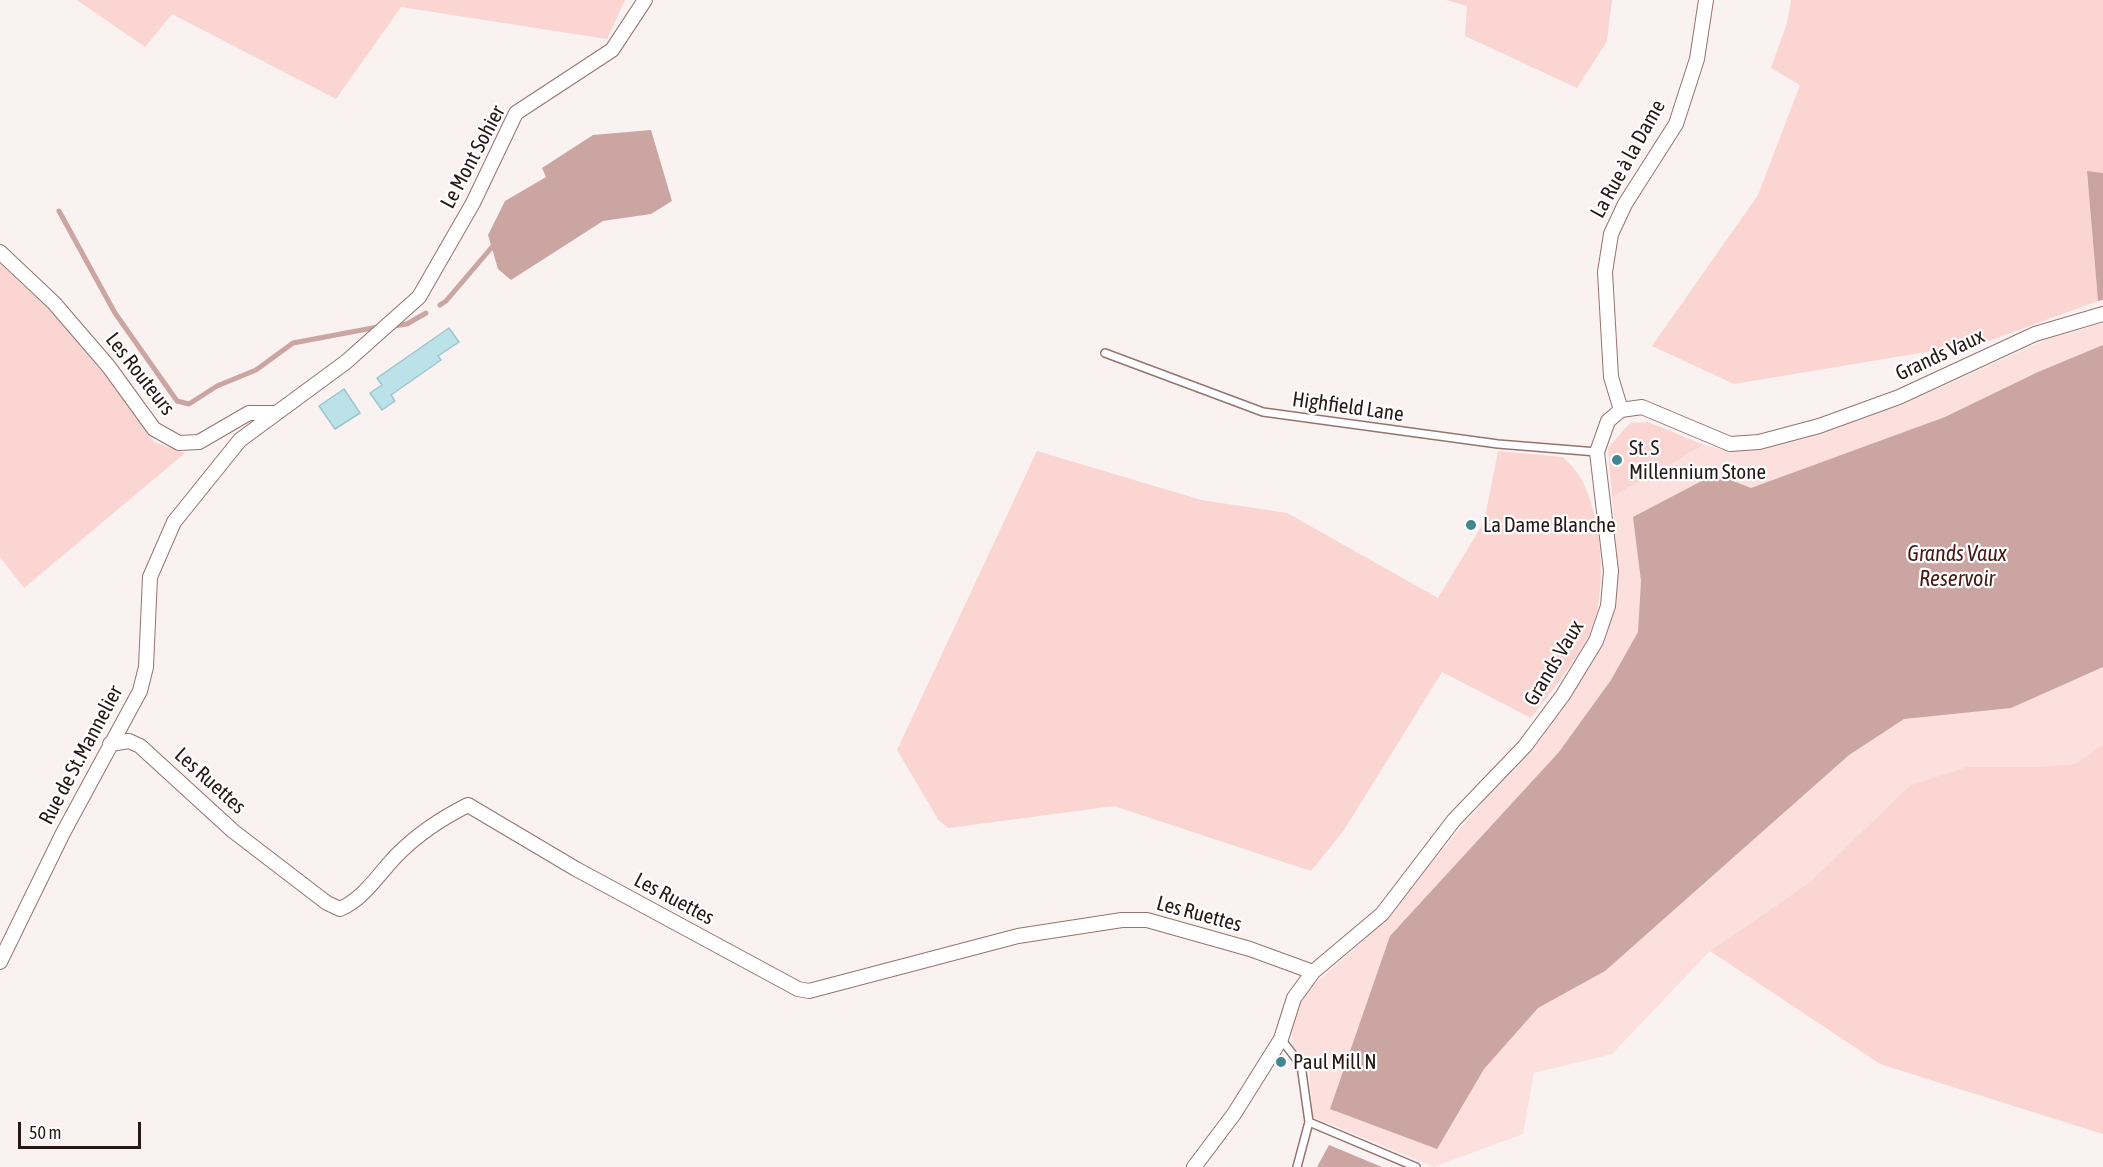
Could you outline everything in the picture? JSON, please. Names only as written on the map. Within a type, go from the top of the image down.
[{"type":"street","name":"Le Mont Sohier","points":[[384,330],[419,297],[473,203],[516,113],[612,50],[645,0]]},
{"type":"street","name":"La Rue à la Dame","points":[[1620,410],[1611,377],[1605,284],[1611,234],[1625,204],[1676,124],[1697,59],[1706,0]]},
{"type":"street","name":"Les Routeurs","points":[[0,252],[54,303],[162,435],[179,443],[200,442],[249,413],[273,413]]},
{"type":"street","name":"Grands Vaux","points":[[1194,1167],[1234,1114],[1281,1040],[1294,998],[1313,972],[1382,914],[1454,820],[1525,746],[1563,695],[1596,641],[1608,606],[1611,571],[1597,452],[1608,421],[1620,410],[1642,407],[1730,444],[1759,442],[1819,426],[1899,398],[2035,334],[2103,314]]},
{"type":"street","name":"Rue de St.Mannelier","points":[[0,962],[110,744],[140,691],[146,667],[150,577],[174,522],[233,447],[273,413],[346,362],[384,330]]},
{"type":"street","name":"Les Ruettes","points":[[110,744],[129,741],[140,746],[233,831],[327,903],[340,909],[355,903],[399,853],[452,813],[468,805],[576,869],[798,989],[809,991],[1018,936],[1122,920],[1147,920],[1250,949],[1313,972]]},
{"type":"lane","name":"Highfield Lane","points":[[1105,353],[1263,412],[1498,444],[1597,452]]},
{"type":"lane","points":[[1281,1040],[1301,1065],[1309,1122],[1297,1167]]},
{"type":"lane","points":[[1309,1122],[1416,1167]]},
{"type":"shaded area","points":[[77,0],[625,0],[607,39],[401,7],[336,99],[172,14],[145,47]]},
{"type":"shaded area","points":[[1446,0],[1612,0],[1607,41],[1577,88],[1465,36],[1467,6]]},
{"type":"shaded area","points":[[1791,0],[2103,0],[2103,173],[2087,172],[2098,301],[1986,342],[1734,384],[1652,346],[1758,195],[1800,85],[1771,68],[1787,23]]},
{"type":"shaded area","points":[[2087,171],[2103,173],[2103,300],[2098,301]]},
{"type":"shaded area","points":[[0,263],[49,308],[109,380],[154,442],[185,453],[24,588],[0,557]]},
{"type":"shaded area","name":"Grands Vaux Reservoir","points":[[2103,323],[2103,745],[2077,764],[1909,786],[1810,882],[1710,951],[1612,1054],[1534,1073],[1523,1134],[1434,1167],[1313,1117],[1309,1069],[1293,1045],[1291,1028],[1303,994],[1361,943],[1393,908],[1553,719],[1594,658],[1613,612],[1617,564],[1612,497],[1704,445],[1730,451],[1779,444],[1904,404],[2047,339]]},
{"type":"shaded area","points":[[1648,422],[1704,445],[1612,497],[1608,448],[1630,423]]},
{"type":"shaded area","points":[[1037,451],[1201,500],[1287,513],[1438,598],[1484,522],[1498,451],[1563,457],[1583,482],[1598,532],[1601,570],[1598,606],[1594,622],[1575,659],[1531,718],[1442,672],[1344,830],[1311,871],[1114,806],[949,828],[939,821],[897,750]]},
{"type":"shaded area","points":[[2103,745],[2103,1134],[1880,1064],[1710,951],[1810,882],[1909,786],[1967,767],[2041,767],[2076,764]]},
{"type":"water","points":[[651,130],[672,201],[651,214],[603,221],[511,280],[498,269],[488,235],[505,201],[546,177],[542,168],[593,135]]},
{"type":"water","name":"Grands Vaux Reservoir","points":[[2103,345],[2103,667],[2011,708],[1904,719],[1849,755],[1605,971],[1538,1008],[1484,1069],[1437,1149],[1330,1109],[1390,936],[1559,752],[1611,680],[1638,632],[1641,581],[1633,517],[1715,474],[1751,488],[1945,417],[2038,372]]},
{"type":"water","points":[[1329,1145],[1382,1167],[1317,1167]]},
{"type":"building","points":[[449,328],[459,342],[438,356],[441,360],[391,395],[395,401],[382,410],[370,393],[382,385],[377,378]]},
{"type":"building","points":[[344,389],[360,413],[335,429],[319,406]]},
{"type":"waterway","points":[[59,211],[115,313],[177,401],[189,404],[217,386],[256,370],[293,343],[378,327]]},
{"type":"waterway","points":[[440,305],[492,247]]},
{"type":"waterway","points":[[393,326],[407,324],[426,313]]},
{"type":"place","name":"St. S Millennium Stone","points":[[1617,460]]},
{"type":"place","name":"La Dame Blanche","points":[[1471,525]]},
{"type":"place","name":"Paul Mill N","points":[[1281,1062]]}]
